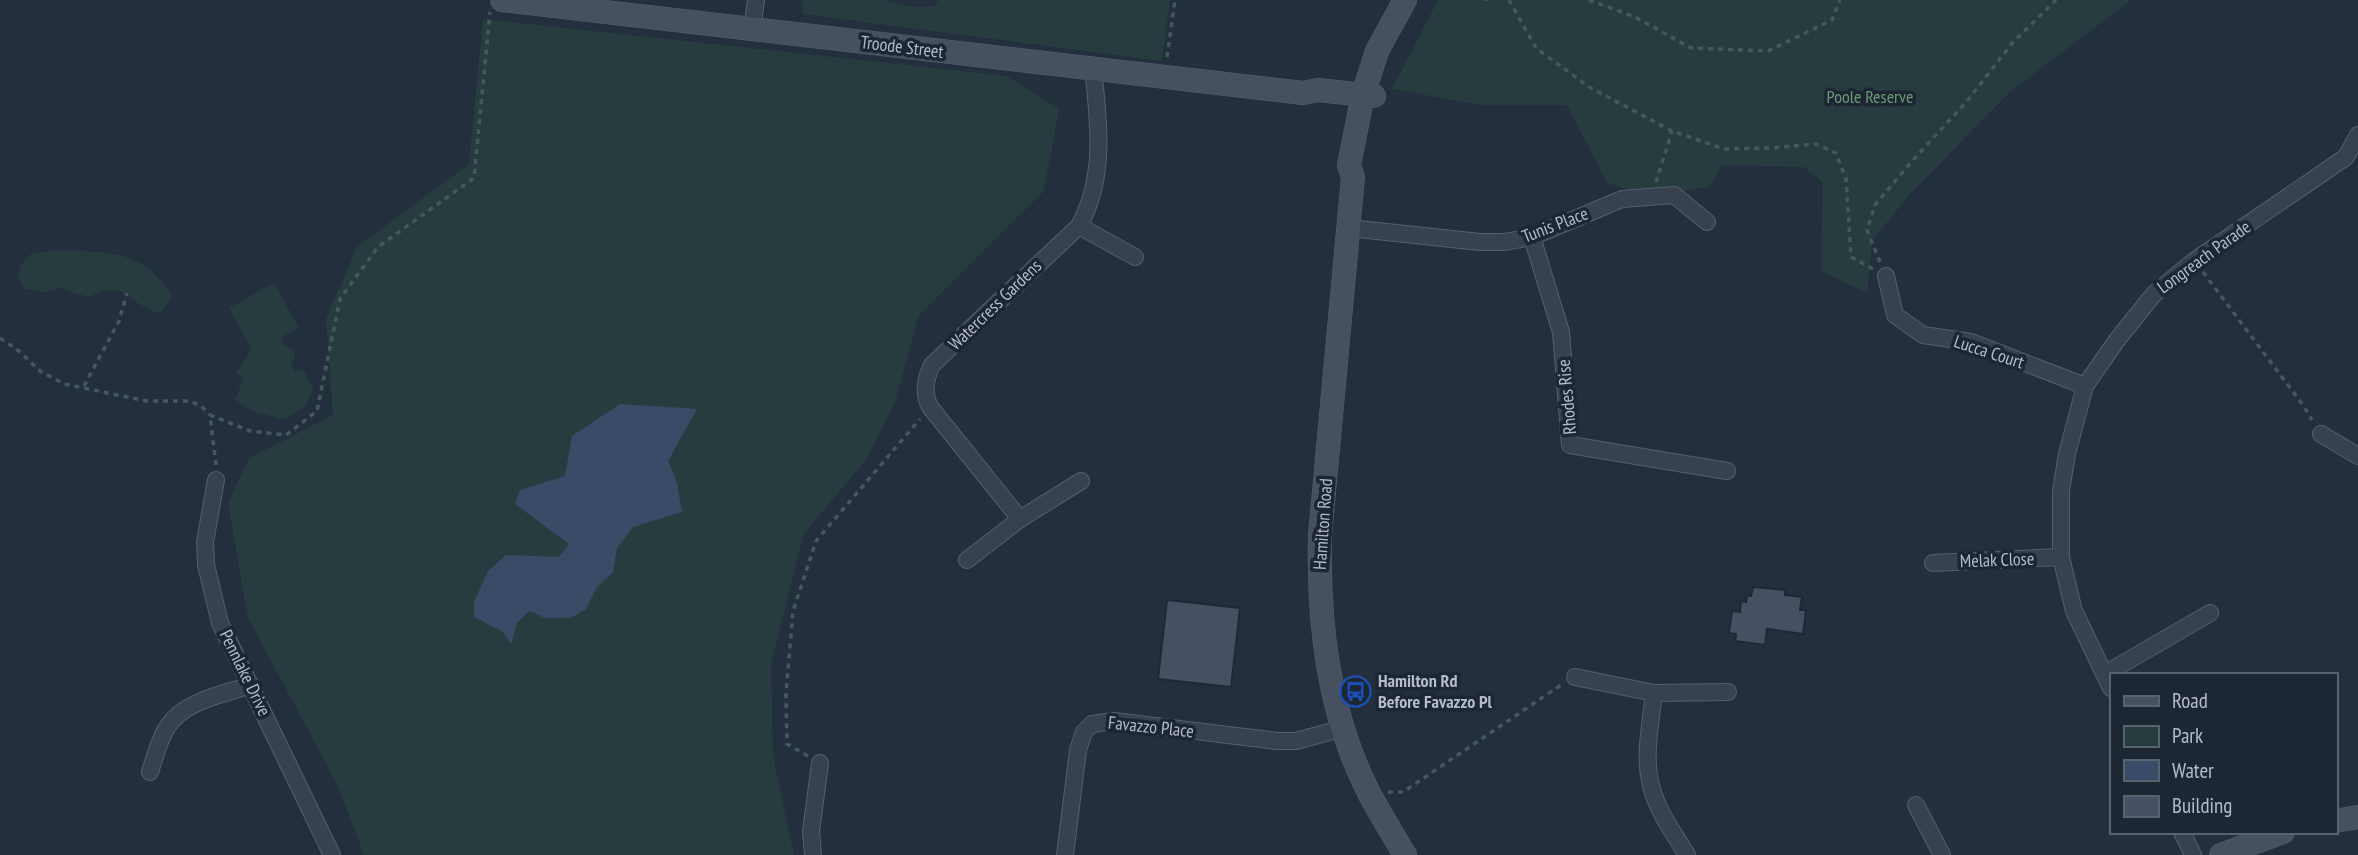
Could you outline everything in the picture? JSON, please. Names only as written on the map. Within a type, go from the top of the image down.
[{"type":"street","points":[[752,30],[756,0]]},
{"type":"street","name":"Hamilton Road","points":[[1405,0],[1377,51],[1367,102],[1362,167],[1353,177],[1320,535],[1319,575],[1323,641],[1329,677],[1344,728],[1370,794],[1405,855]]},
{"type":"street","name":"Troode Street","points":[[496,4],[752,30],[1303,93],[1318,90],[1367,102]]},
{"type":"street","name":"Watercress Gardens","points":[[930,407],[925,397],[925,386],[932,365],[1079,226],[1088,209],[1098,161],[1093,69]]},
{"type":"street","name":"Longreach Parade","points":[[2108,681],[2074,611],[2061,557],[2061,491],[2067,454],[2085,386],[2154,294],[2194,261],[2352,162],[2358,135]]},
{"type":"street","name":"Tunis Place","points":[[1349,228],[1480,242],[1504,242],[1532,237],[1622,199],[1674,195],[1707,222]]},
{"type":"street","points":[[1079,226],[1135,257]]},
{"type":"street","name":"Rhodes Rise","points":[[1532,237],[1561,331],[1570,445],[1727,471]]},
{"type":"street","name":"Lucca Court","points":[[1886,275],[1895,315],[1923,335],[1971,342],[2085,386]]},
{"type":"street","points":[[930,407],[1020,519]]},
{"type":"street","points":[[2320,434],[2358,456]]},
{"type":"street","name":"Pennlake Drive","points":[[216,480],[205,542],[206,565],[220,623],[332,855]]},
{"type":"street","points":[[967,560],[1020,519],[1081,481]]},
{"type":"street","name":"Melak Close","points":[[1933,563],[2061,557]]},
{"type":"street","points":[[2120,673],[2210,613]]},
{"type":"street","points":[[1575,677],[1654,693],[1728,692]]},
{"type":"street","points":[[150,772],[166,727],[177,714],[251,685]]},
{"type":"street","points":[[1654,693],[1649,779],[1661,811],[1687,855]]},
{"type":"street","name":"Favazzo Place","points":[[1065,855],[1077,750],[1091,723],[1114,721],[1277,741],[1296,741],[1344,728]]},
{"type":"street","points":[[813,855],[811,832],[820,763]]},
{"type":"street","points":[[1916,805],[1942,855]]},
{"type":"street","points":[[2337,821],[2358,817]]},
{"type":"street","points":[[2183,834],[2193,855]]},
{"type":"street","points":[[2221,855],[2278,834]]},
{"type":"path","points":[[1167,57],[1175,0]]},
{"type":"path","points":[[1509,0],[1536,48],[1588,87],[1672,131],[1724,149],[1816,144],[1836,153],[1846,179],[1851,257],[1886,275]]},
{"type":"path","points":[[1589,0],[1635,17],[1691,48],[1768,51],[1832,20],[1840,0]]},
{"type":"path","points":[[1886,275],[1867,230],[1875,205],[1968,100],[2013,42],[2056,0]]},
{"type":"path","points":[[0,338],[40,371],[64,384],[147,401],[189,401],[200,405],[210,415],[250,431],[286,435],[317,411],[340,299],[378,247],[474,178],[496,4]]},
{"type":"path","points":[[1652,197],[1672,131]]},
{"type":"path","points":[[2194,261],[2303,405],[2320,434]]},
{"type":"path","points":[[84,386],[119,321],[127,293]]},
{"type":"path","points":[[820,763],[787,744],[786,693],[793,611],[816,541],[930,407]]},
{"type":"path","points":[[210,415],[218,476],[216,480]]},
{"type":"path","points":[[1383,792],[1403,792],[1575,677]]},
{"type":"green space","points":[[803,0],[883,0],[911,7],[935,6],[938,0],[1170,0],[1162,61],[802,14]]},
{"type":"green space","name":"Poole Reserve","points":[[1438,0],[2131,0],[2010,92],[1909,195],[1872,241],[1867,293],[1821,271],[1823,183],[1804,167],[1722,165],[1709,187],[1652,197],[1607,183],[1567,105],[1480,105],[1392,89]]},
{"type":"green space","points":[[483,19],[1007,76],[1059,109],[1044,191],[919,315],[894,405],[866,460],[804,533],[771,664],[773,756],[794,855],[364,855],[337,784],[248,618],[228,503],[249,458],[333,415],[326,319],[357,247],[469,164]]},
{"type":"green space","points":[[61,250],[110,253],[137,261],[160,280],[171,295],[168,304],[160,313],[113,290],[89,297],[60,288],[44,292],[24,289],[18,277],[20,266],[32,253]]},
{"type":"green space","points":[[274,283],[299,328],[281,337],[284,346],[294,351],[295,359],[291,363],[295,372],[303,369],[313,389],[306,406],[284,420],[253,411],[235,400],[244,377],[236,373],[252,349],[229,308]]},
{"type":"water","points":[[620,404],[697,409],[668,461],[677,483],[682,512],[633,527],[617,548],[613,572],[597,587],[586,609],[571,618],[545,618],[529,611],[517,623],[511,644],[503,632],[474,617],[474,602],[488,571],[506,555],[559,557],[569,544],[515,504],[520,490],[565,476],[572,436]]},
{"type":"building","points":[[1753,587],[1785,590],[1785,595],[1802,597],[1800,610],[1806,610],[1803,634],[1767,629],[1765,645],[1735,641],[1736,634],[1729,633],[1732,611],[1740,612],[1741,601],[1746,602]]},
{"type":"building","points":[[1167,600],[1240,608],[1231,687],[1158,679]]},
{"type":"place","name":"Hamilton Rd Before Favazzo Pl","points":[[1355,691]]}]
